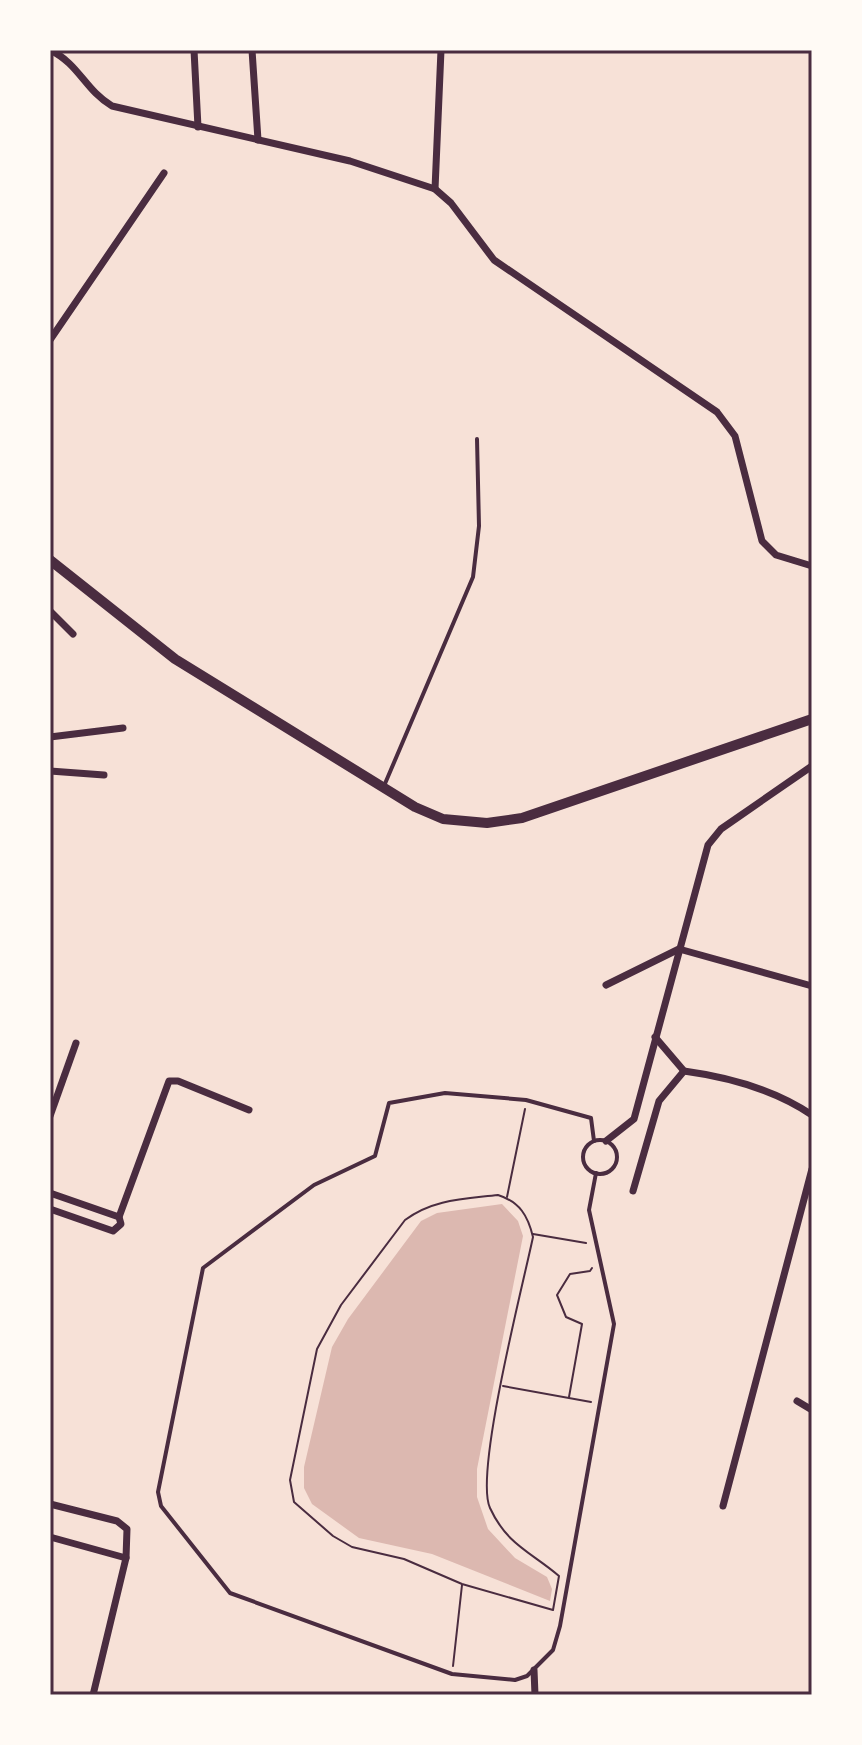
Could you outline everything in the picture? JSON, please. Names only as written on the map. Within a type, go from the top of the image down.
[{"type":"main road","points":[[50,560],[175,659],[384,788],[443,819],[487,823],[522,818],[812,719]]},
{"type":"street","points":[[50,50],[69,60],[89,87],[112,106],[350,161],[435,189],[451,203],[494,260],[717,412],[735,436],[762,541],[776,555],[812,566]]},
{"type":"street","points":[[194,50],[198,127]]},
{"type":"street","points":[[252,50],[258,140]]},
{"type":"street","points":[[435,189],[441,50]]},
{"type":"street","points":[[50,340],[164,173]]},
{"type":"street","points":[[50,611],[73,634]]},
{"type":"street","points":[[50,737],[123,728]]},
{"type":"street","points":[[606,1141],[634,1119],[708,845],[721,829],[812,766]]},
{"type":"street","points":[[50,771],[104,775]]},
{"type":"street","points":[[606,985],[679,949],[812,986]]},
{"type":"street","points":[[655,1037],[684,1071],[714,1075],[790,1100],[812,1115]]},
{"type":"street","points":[[50,1116],[76,1043]]},
{"type":"street","points":[[633,1191],[659,1101],[684,1071]]},
{"type":"street","points":[[50,1209],[113,1231],[120,1226],[119,1217],[169,1081],[178,1081],[249,1110]]},
{"type":"street","points":[[723,1506],[812,1169]]},
{"type":"street","points":[[50,1193],[119,1217]]},
{"type":"street","points":[[797,1401],[812,1410]]},
{"type":"street","points":[[50,1504],[117,1521],[127,1529],[126,1558],[93,1695]]},
{"type":"street","points":[[50,1537],[126,1558]]},
{"type":"street","points":[[534,1670],[535,1695]]},
{"type":"lane","points":[[384,788],[473,577],[479,526],[477,439]]},
{"type":"lane","points":[[594,1141],[591,1118],[526,1100],[445,1093],[389,1103],[375,1156],[314,1185],[203,1268],[158,1492],[161,1506],[230,1593],[452,1674],[515,1680],[534,1670],[553,1650],[560,1626],[614,1324],[589,1210],[596,1173]]},
{"type":"lane","points":[[594,1141],[606,1141],[614,1148],[616,1163],[609,1171],[596,1173],[583,1159],[586,1148],[594,1141]]},
{"type":"path","points":[[507,1198],[526,1100]]},
{"type":"path","points":[[498,1195],[507,1198],[528,1218],[532,1233],[487,1456],[488,1505],[517,1548],[559,1576],[553,1610],[462,1584],[404,1559],[352,1547],[333,1536],[294,1502],[290,1480],[317,1349],[341,1305],[405,1220],[440,1202],[498,1195]]},
{"type":"path","points":[[532,1233],[587,1243],[590,1254]]},
{"type":"path","points":[[569,1397],[582,1324],[566,1317],[557,1295],[570,1274],[590,1271],[593,1265]]},
{"type":"path","points":[[502,1385],[600,1403]]},
{"type":"path","points":[[452,1674],[462,1584]]},
{"type":"shaded area","points":[[502,1204],[518,1221],[523,1236],[477,1469],[477,1497],[488,1529],[515,1558],[547,1577],[552,1589],[550,1601],[432,1554],[359,1538],[312,1504],[304,1488],[304,1467],[332,1347],[348,1319],[421,1221],[437,1213]]}]
